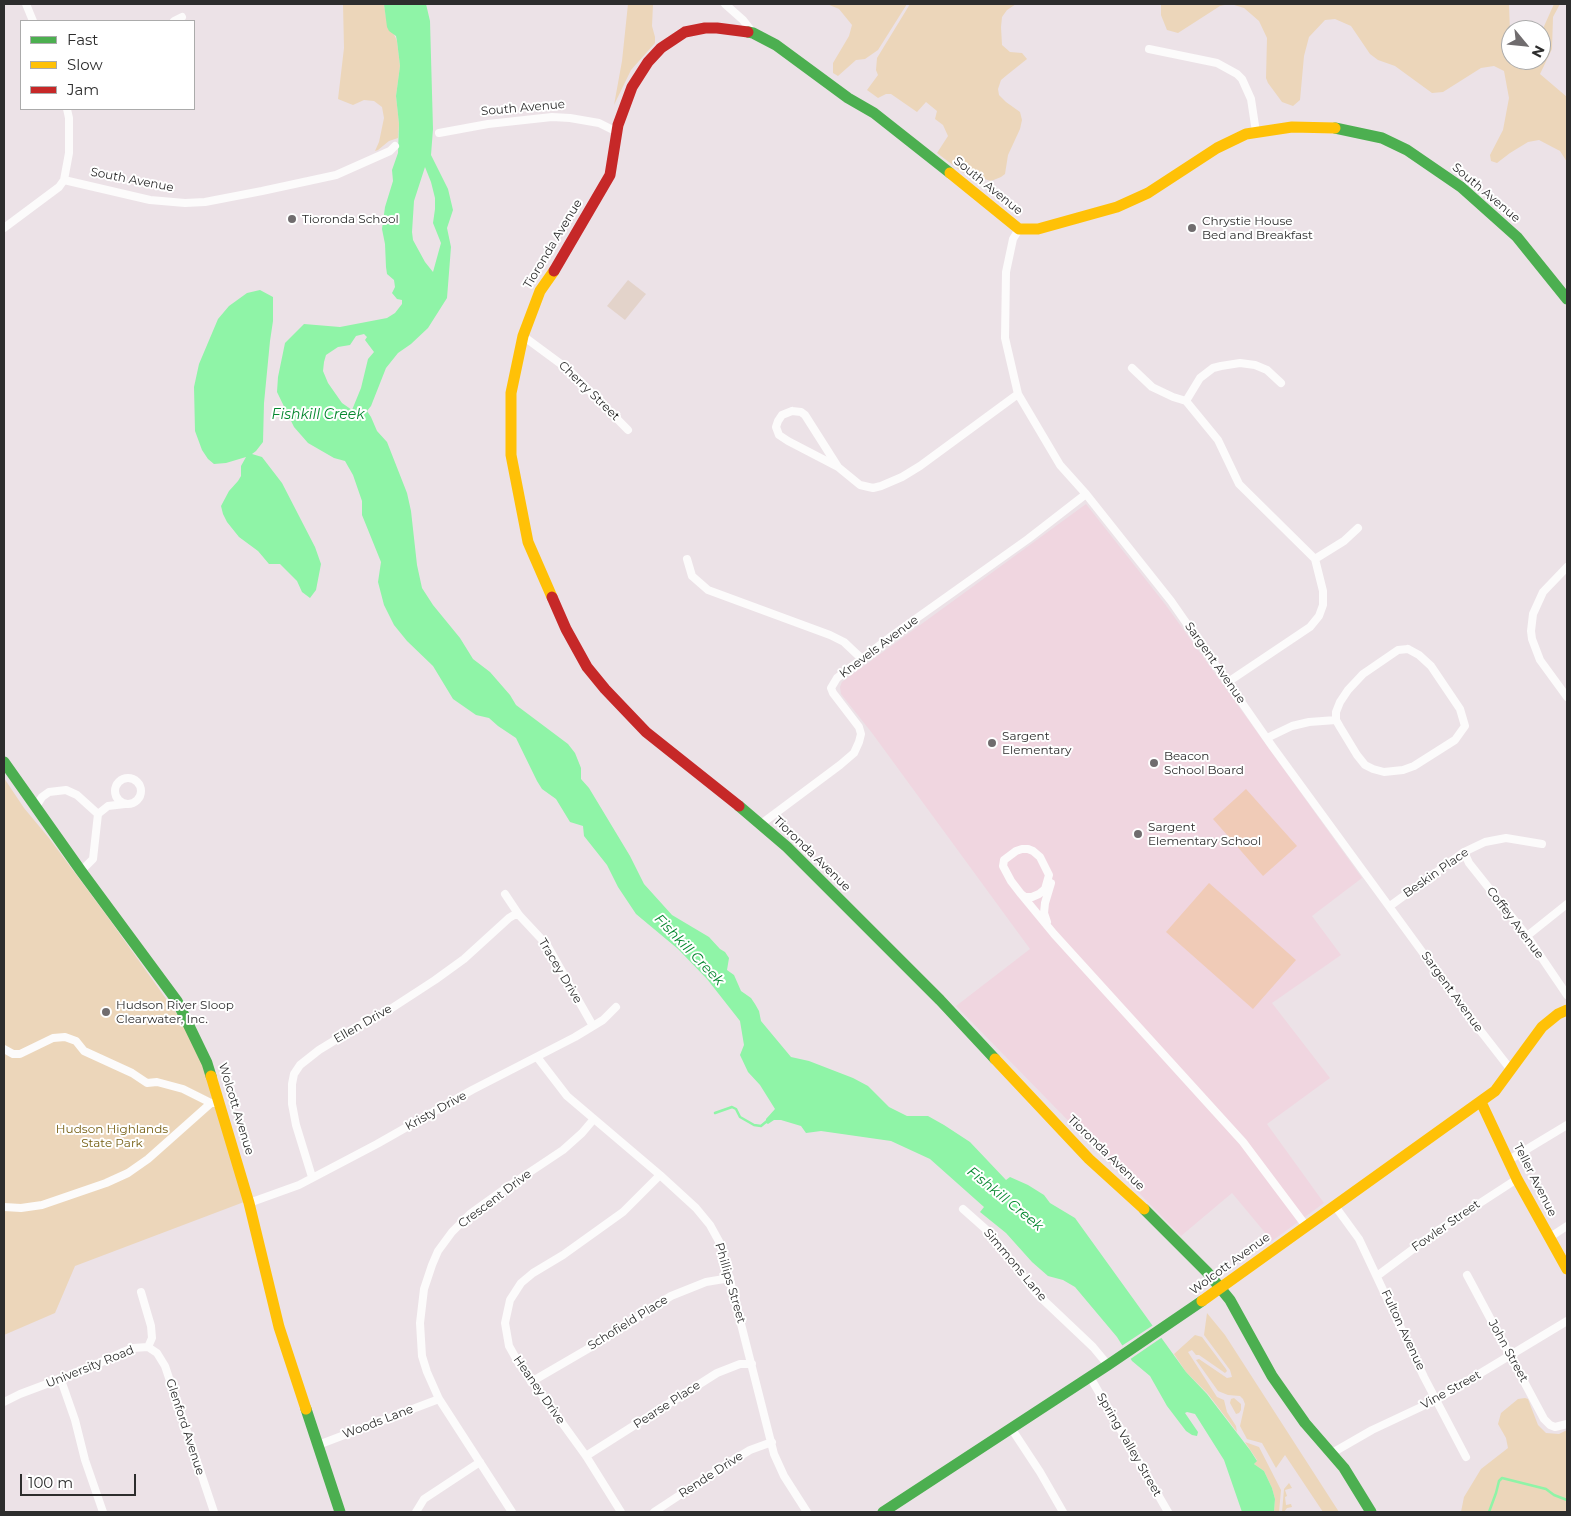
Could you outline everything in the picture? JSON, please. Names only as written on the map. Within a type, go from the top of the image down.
[{"type":"street","points":[[26,4],[33,20]]},
{"type":"street","points":[[725,4],[743,20],[753,34]]},
{"type":"street","points":[[176,20],[182,17]]},
{"type":"street","name":"South Avenue","points":[[439,133],[488,124],[552,117],[592,121],[617,132],[632,87],[640,73],[661,48],[679,35],[691,30],[717,28],[753,34],[776,46],[848,98],[874,113],[1019,229],[1038,229],[1117,207],[1148,193],[1226,142],[1246,134],[1292,128],[1335,128],[1382,138],[1401,146],[1461,187],[1517,237],[1567,299]]},
{"type":"street","points":[[1149,49],[1217,63],[1237,74],[1242,79],[1251,99],[1256,132]]},
{"type":"street","points":[[4,228],[59,187],[64,180],[69,153],[69,118],[66,110]]},
{"type":"street","name":"Tioronda Avenue","points":[[617,132],[610,175],[554,271],[540,291],[523,336],[511,393],[511,455],[528,542],[566,629],[587,667],[646,732],[787,847],[940,1000],[1089,1159],[1127,1192],[1208,1273],[1216,1291],[1232,1303],[1272,1376],[1305,1424],[1344,1468],[1371,1512]]},
{"type":"street","name":"South Avenue","points":[[64,180],[150,200],[185,203],[205,202],[336,174],[390,151],[395,146]]},
{"type":"street","name":"Sargent Avenue","points":[[1019,229],[1012,239],[1006,272],[1005,338],[1014,384],[1018,394],[1060,466],[1086,494],[1171,601],[1469,1016],[1511,1070]]},
{"type":"street","name":"Cherry Street","points":[[523,336],[569,370],[628,430]]},
{"type":"street","points":[[1186,401],[1200,378],[1213,368],[1221,366],[1240,363],[1255,365],[1267,370],[1281,383]]},
{"type":"street","points":[[1132,368],[1152,387],[1186,401],[1218,440],[1239,484],[1315,559],[1323,592],[1323,604],[1319,616],[1310,627],[1228,682]]},
{"type":"street","points":[[838,467],[805,415],[792,411],[782,415],[776,427],[778,434],[838,467],[860,485],[873,488],[902,477],[920,466],[1018,394]]},
{"type":"street","name":"Knevels Avenue","points":[[761,824],[840,765],[854,753],[860,742],[861,734],[859,727],[832,693],[831,688],[837,678],[893,635],[1028,539],[1086,494]]},
{"type":"street","points":[[1315,559],[1344,541],[1358,528]]},
{"type":"street","points":[[687,559],[692,576],[708,590],[830,635],[844,642],[862,659]]},
{"type":"street","points":[[1567,567],[1543,592],[1536,603],[1531,623],[1532,639],[1540,660],[1567,697]]},
{"type":"street","points":[[1408,649],[1431,666],[1460,709],[1465,726],[1455,740],[1414,766],[1403,770],[1384,772],[1372,769],[1365,764],[1357,755],[1336,720],[1336,712],[1340,702],[1363,674],[1398,650],[1408,649]]},
{"type":"street","points":[[1268,738],[1292,726],[1309,722],[1336,720]]},
{"type":"street","name":"Wolcott Avenue","points":[[4,762],[35,808],[159,975],[176,1002],[207,1063],[216,1103],[249,1203],[279,1328],[340,1512]]},
{"type":"street","points":[[35,808],[42,796],[49,792],[66,790],[76,795],[98,814]]},
{"type":"street","points":[[81,871],[93,859],[98,814],[108,806],[125,804]]},
{"type":"street","name":"Beskin Place","points":[[1390,906],[1464,852],[1485,842],[1506,838],[1542,844]]},
{"type":"street","points":[[1048,927],[1044,913],[1051,884],[1049,875],[1040,857],[1033,851],[1022,849],[1009,855],[1004,860],[1003,866],[1020,894],[1048,927],[1243,1142],[1306,1226]]},
{"type":"street","name":"Coffey Avenue","points":[[1464,852],[1469,863],[1527,936],[1567,994]]},
{"type":"street","points":[[1020,894],[1025,897],[1032,897],[1039,894],[1048,882],[1049,875]]},
{"type":"street","name":"Tracey Drive","points":[[505,894],[519,915],[547,945],[593,1026]]},
{"type":"street","points":[[1527,936],[1567,904]]},
{"type":"street","name":"Ellen Drive","points":[[312,1177],[296,1125],[292,1104],[294,1074],[300,1065],[319,1050],[392,1008],[435,980],[464,959],[509,918],[519,915]]},
{"type":"street","name":"Kristy Drive","points":[[249,1203],[299,1185],[377,1144],[472,1090],[593,1026],[603,1020],[616,1007]]},
{"type":"street","name":"Wolcott Avenue","points":[[883,1512],[1162,1328],[1482,1102],[1495,1091],[1542,1027],[1558,1014],[1567,1010]]},
{"type":"street","points":[[4,1050],[13,1054],[20,1054],[53,1038],[65,1037],[76,1041],[84,1051],[132,1073],[147,1083],[157,1082],[183,1089],[216,1103],[128,1173],[106,1183],[42,1205],[21,1208],[4,1207]]},
{"type":"street","name":"Phillips Street","points":[[537,1057],[567,1096],[660,1175],[696,1208],[710,1225],[721,1245],[774,1454],[784,1476],[807,1512]]},
{"type":"street","name":"Teller Avenue","points":[[1482,1102],[1517,1179],[1567,1269]]},
{"type":"street","name":"Crescent Drive","points":[[512,1512],[439,1399],[426,1372],[422,1356],[420,1323],[424,1289],[438,1251],[452,1232],[470,1214],[563,1150],[593,1120]]},
{"type":"street","points":[[1509,1160],[1567,1125]]},
{"type":"street","name":"Heaney Drive","points":[[621,1512],[586,1456],[531,1382],[509,1346],[505,1331],[507,1308],[514,1290],[533,1273],[570,1251],[623,1212],[660,1175]]},
{"type":"street","name":"Fowler Street","points":[[1377,1276],[1440,1229],[1517,1179]]},
{"type":"street","name":"Fulton Avenue","points":[[1335,1206],[1358,1239],[1436,1400],[1466,1457]]},
{"type":"street","name":"Simmons Lane","points":[[963,1209],[990,1233],[1035,1292],[1110,1363]]},
{"type":"street","points":[[1550,1237],[1567,1226]]},
{"type":"street","name":"John Street","points":[[1467,1275],[1544,1420],[1550,1425],[1560,1427],[1567,1424]]},
{"type":"street","name":"Schofield Place","points":[[531,1382],[586,1350],[671,1296],[706,1282],[730,1278]]},
{"type":"street","name":"University Road","points":[[6,1401],[20,1394],[61,1380],[133,1348],[148,1347],[152,1338],[151,1326],[141,1292]]},
{"type":"street","name":"Vine Street","points":[[1332,1453],[1372,1430],[1436,1400],[1567,1321]]},
{"type":"street","name":"Glenford Avenue","points":[[148,1347],[158,1353],[165,1366],[214,1512]]},
{"type":"street","name":"Pearse Place","points":[[586,1456],[717,1372],[740,1364],[752,1364]]},
{"type":"street","name":"Spring Valley Street","points":[[1090,1377],[1168,1512]]},
{"type":"street","points":[[61,1380],[103,1512]]},
{"type":"street","name":"Woods Lane","points":[[318,1446],[439,1399]]},
{"type":"street","points":[[1011,1428],[1063,1512]]},
{"type":"street","name":"Rende Drive","points":[[654,1512],[750,1450],[772,1442]]},
{"type":"street","points":[[416,1512],[424,1499],[480,1462]]},
{"type":"shaded area","points":[[628,280],[646,294],[625,320],[607,306]]},
{"type":"shaded area","name":"Sargent Elementary School","points":[[1086,504],[1165,604],[1362,878],[1312,916],[1341,955],[1272,1003],[1330,1078],[1267,1124],[1324,1203],[1272,1241],[1232,1193],[1181,1236],[956,1006],[1030,949],[872,733],[841,694],[840,687],[842,682]]},
{"type":"shaded area","points":[[1246,789],[1297,846],[1263,876],[1213,819]]},
{"type":"shaded area","points":[[1209,883],[1296,960],[1253,1009],[1166,932]]},
{"type":"green space","points":[[343,4],[384,4],[386,17],[397,41],[400,66],[396,96],[399,124],[398,138],[389,141],[375,151],[384,118],[382,107],[374,101],[364,100],[353,105],[338,99],[344,48]]},
{"type":"green space","points":[[628,4],[653,4],[652,26],[655,43],[631,70],[614,105],[622,61]]},
{"type":"green space","points":[[827,4],[907,4],[878,50],[865,59],[856,60],[838,76],[833,73],[833,63],[849,36],[852,25],[839,9]]},
{"type":"green space","points":[[910,4],[1016,4],[1007,10],[1002,17],[1002,45],[1010,52],[1022,53],[1027,59],[1001,80],[998,89],[999,95],[1020,112],[1022,120],[1008,155],[1005,174],[1001,177],[991,181],[962,172],[937,153],[948,136],[943,125],[935,119],[937,111],[926,102],[917,112],[891,94],[878,98],[867,90],[878,75],[876,70],[877,58]]},
{"type":"green space","points":[[1161,4],[1229,4],[1220,6],[1178,33],[1167,30],[1161,15]]},
{"type":"green space","points":[[1231,4],[1509,4],[1510,20],[1501,20],[1501,70],[1494,66],[1481,68],[1443,92],[1432,93],[1395,66],[1378,60],[1370,54],[1351,26],[1335,19],[1325,20],[1309,37],[1304,56],[1300,100],[1293,106],[1282,102],[1268,83],[1266,78],[1267,38],[1259,21],[1244,8]]},
{"type":"green space","points":[[1554,4],[1560,4],[1553,17],[1551,51],[1551,20],[1547,20]]},
{"type":"green space","points":[[1502,70],[1542,70],[1540,74],[1567,97],[1567,162],[1560,151],[1539,140],[1528,142],[1497,163],[1491,161],[1490,155],[1503,130],[1509,98],[1504,71]]},
{"type":"green space","name":"Hudson Highlands State Park","points":[[4,778],[24,808],[49,838],[107,916],[189,1031],[205,1069],[244,1202],[75,1266],[55,1313],[4,1335]]},
{"type":"green space","points":[[1207,1313],[1225,1335],[1339,1512],[1323,1512],[1285,1455],[1276,1468],[1262,1443],[1247,1439],[1240,1426],[1245,1404],[1243,1399],[1240,1396],[1228,1395],[1218,1391],[1196,1360],[1199,1359],[1227,1378],[1232,1377],[1230,1370],[1204,1335]]},
{"type":"green space","points":[[1195,1335],[1202,1337],[1227,1371],[1225,1373],[1199,1355],[1196,1355],[1192,1350],[1188,1352],[1217,1397],[1224,1400],[1227,1412],[1236,1426],[1237,1432],[1208,1394],[1186,1372],[1174,1354]]},
{"type":"green space","points":[[1234,1398],[1241,1404],[1241,1410],[1236,1414],[1230,1403],[1231,1399]]},
{"type":"green space","points":[[1518,1399],[1528,1399],[1538,1425],[1546,1433],[1559,1434],[1567,1430],[1567,1512],[1461,1512],[1464,1497],[1481,1469],[1508,1448],[1506,1438],[1498,1424],[1501,1413]]},
{"type":"green space","points":[[1245,1442],[1259,1447],[1281,1490],[1279,1512],[1274,1512],[1275,1499],[1272,1488],[1264,1471],[1254,1464],[1257,1460]]},
{"type":"green space","points":[[1289,1483],[1292,1488],[1285,1490],[1287,1496],[1285,1497],[1286,1505],[1291,1504],[1292,1507],[1282,1512],[1284,1489]]},
{"type":"water","name":"Fishkill Creek","points":[[384,4],[426,4],[430,21],[433,129],[431,155],[448,189],[453,210],[447,228],[451,247],[447,298],[428,328],[398,353],[386,368],[371,406],[367,411],[377,431],[387,442],[407,493],[422,588],[433,605],[460,638],[473,659],[490,672],[516,705],[568,744],[575,753],[581,768],[581,779],[589,788],[630,856],[644,884],[672,915],[709,937],[725,952],[729,958],[727,970],[734,975],[741,991],[751,998],[755,1004],[761,1021],[791,1057],[809,1061],[853,1078],[868,1086],[889,1107],[907,1116],[928,1116],[944,1125],[970,1142],[1006,1180],[1010,1177],[1028,1185],[1044,1195],[1050,1203],[1075,1218],[1186,1372],[1207,1394],[1250,1450],[1257,1461],[1254,1464],[1264,1471],[1272,1488],[1275,1499],[1274,1512],[1242,1512],[1224,1460],[1195,1414],[1185,1413],[1198,1432],[1197,1436],[1186,1431],[1167,1406],[1150,1376],[1132,1361],[1117,1337],[1075,1287],[1063,1280],[1048,1276],[1032,1262],[1006,1233],[980,1212],[984,1207],[930,1159],[891,1141],[821,1131],[806,1133],[801,1126],[781,1120],[766,1123],[766,1119],[775,1109],[760,1085],[748,1072],[740,1055],[744,1045],[740,1021],[707,979],[678,949],[636,914],[618,887],[607,865],[584,836],[583,826],[570,822],[556,799],[542,789],[516,738],[489,718],[476,715],[453,699],[433,666],[407,641],[394,625],[384,605],[378,582],[381,562],[362,515],[362,501],[353,475],[345,461],[334,458],[308,443],[294,427],[277,392],[285,343],[304,324],[340,327],[387,318],[395,313],[402,304],[402,300],[397,299],[392,293],[395,287],[394,280],[387,274],[382,229],[385,207],[393,181],[392,170],[398,153],[399,124],[396,96],[400,66],[397,41],[396,36],[387,27]],"holes":[[[425,167],[435,198],[433,223],[441,243],[433,272],[413,240],[412,232],[414,201]],[[364,334],[367,337],[365,340],[374,352],[368,359],[361,388],[352,410],[342,403],[328,383],[323,371],[324,362],[326,355],[338,347],[350,345],[356,336]]]},
{"type":"water","points":[[260,290],[273,297],[273,321],[264,403],[263,442],[252,454],[262,457],[282,483],[315,547],[321,564],[316,590],[310,598],[302,592],[297,581],[280,564],[269,564],[258,551],[239,537],[223,514],[221,506],[229,491],[241,476],[241,466],[246,457],[226,463],[214,464],[202,450],[195,431],[194,387],[199,364],[218,319],[229,306],[247,293]]},
{"type":"pier","points":[[1155,1324],[1164,1336],[1129,1360],[1120,1347]]},
{"type":"waterway","points":[[715,1113],[732,1107],[736,1109],[740,1117],[754,1125],[761,1126],[767,1121]]},
{"type":"waterway","points":[[1489,1512],[1499,1481],[1502,1478],[1546,1489],[1554,1495],[1567,1500]]},
{"type":"traffic: fast","points":[[748,32],[776,45],[848,98],[874,113],[950,173]]},
{"type":"traffic: fast","points":[[1335,128],[1382,138],[1407,150],[1461,187],[1517,237],[1567,299]]},
{"type":"traffic: fast","points":[[4,762],[81,871],[177,1001],[207,1063],[211,1076]]},
{"type":"traffic: fast","points":[[739,806],[787,847],[940,1000],[995,1059]]},
{"type":"traffic: fast","points":[[1144,1209],[1208,1273],[1230,1300],[1272,1376],[1305,1423],[1344,1468],[1371,1512]]},
{"type":"traffic: fast","points":[[883,1512],[1108,1365],[1202,1301]]},
{"type":"traffic: fast","points":[[306,1409],[340,1512]]},
{"type":"traffic: slow","points":[[950,173],[1019,229],[1038,229],[1117,207],[1148,193],[1217,148],[1246,134],[1292,127],[1335,128]]},
{"type":"traffic: slow","points":[[552,597],[528,542],[511,455],[511,393],[523,336],[540,291],[554,271]]},
{"type":"traffic: slow","points":[[1202,1301],[1495,1091],[1542,1027],[1558,1014],[1567,1010]]},
{"type":"traffic: slow","points":[[995,1059],[1089,1159],[1144,1209]]},
{"type":"traffic: slow","points":[[211,1076],[249,1203],[279,1327],[306,1409]]},
{"type":"traffic: slow","points":[[1481,1102],[1517,1179],[1567,1269]]},
{"type":"traffic: jam","points":[[554,271],[610,175],[618,125],[632,87],[648,62],[661,48],[685,32],[705,28],[748,32]]},
{"type":"traffic: jam","points":[[552,597],[566,629],[587,667],[605,689],[646,732],[739,806]]},
{"type":"place","name":"Tioronda School","points":[[292,219]]},
{"type":"place","name":"Chrystie House Bed and Breakfast","points":[[1192,228]]},
{"type":"place","name":"Sargent Elementary","points":[[992,743]]},
{"type":"place","name":"Beacon School Board","points":[[1154,763]]},
{"type":"place","name":"Sargent Elementary School","points":[[1138,834]]},
{"type":"place","name":"Hudson River Sloop Clearwater, Inc.","points":[[106,1012]]}]
